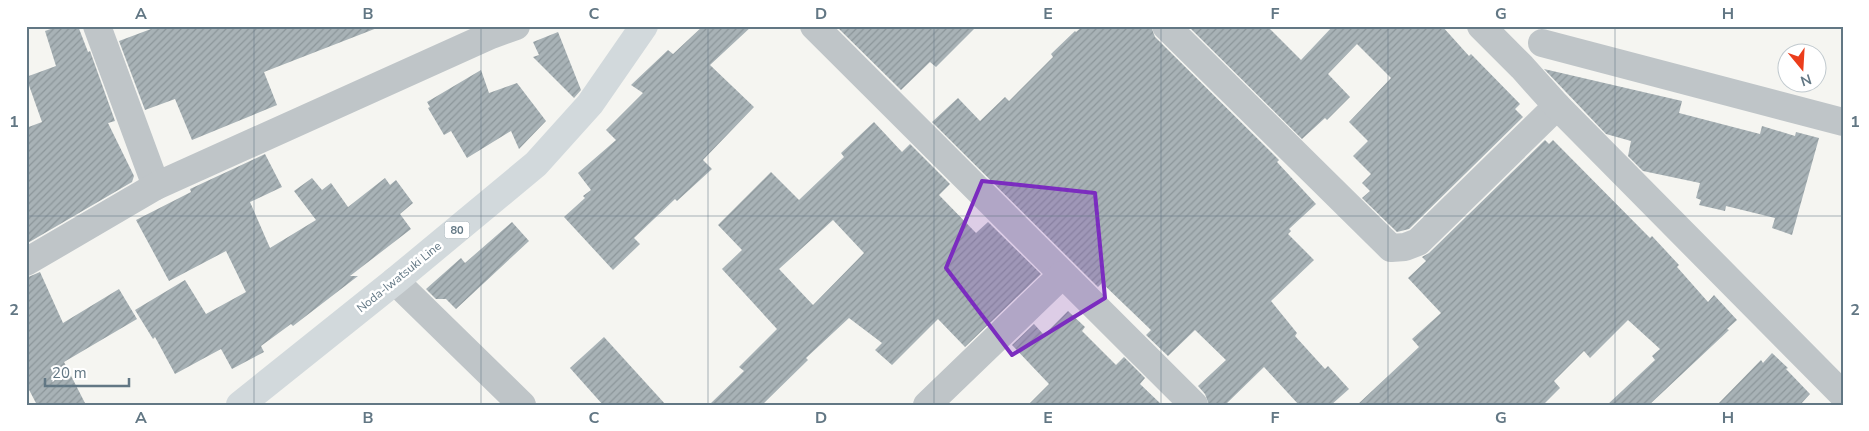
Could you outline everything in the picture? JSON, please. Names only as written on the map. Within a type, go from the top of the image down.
[{"type":"main road","name":"Noda-Iwatsuki Line","points":[[240,405],[395,281],[536,164],[590,104],[644,26]]},
{"type":"street","points":[[97,26],[156,186]]},
{"type":"street","points":[[814,26],[1194,405]]},
{"type":"street","points":[[1166,26],[1391,248],[1405,247],[1418,242],[1556,106]]},
{"type":"street","points":[[1482,26],[1522,67],[1556,106],[1843,395]]},
{"type":"street","points":[[26,262],[156,186],[498,29]]},
{"type":"street","points":[[1522,67],[1544,35],[1843,122]]},
{"type":"street","points":[[928,405],[1062,275]]},
{"type":"street","points":[[395,281],[522,405]]},
{"type":"highlighted area","points":[[982,181],[1095,193],[1105,298],[1012,355],[946,268]]},
{"type":"building","points":[[59,26],[78,26],[88,52],[90,51],[115,121],[108,123],[134,176],[132,182],[26,244],[26,128],[42,122],[26,77],[56,66],[45,31]]},
{"type":"building","points":[[159,26],[377,26],[377,28],[264,72],[277,105],[192,140],[175,99],[145,110],[119,41]]},
{"type":"building","points":[[703,26],[752,26],[710,65],[754,107],[703,160],[712,169],[677,201],[675,199],[634,238],[640,244],[613,270],[564,217],[591,190],[578,173],[616,140],[606,130],[643,93],[631,85],[668,50],[673,54]]},
{"type":"building","points":[[836,26],[977,26],[936,67],[930,62],[901,90]]},
{"type":"building","points":[[1083,26],[1151,26],[1155,37],[1279,160],[1277,162],[1316,204],[1289,229],[1291,231],[1288,234],[1314,260],[1271,301],[1297,333],[1295,336],[1325,369],[1328,366],[1349,389],[1331,405],[1299,405],[1264,367],[1225,405],[1209,405],[1205,394],[1198,386],[1226,360],[1195,330],[1168,356],[1146,335],[1151,330],[1102,283],[1098,287],[932,122],[958,98],[980,121],[1005,97],[1009,101],[1053,57],[1051,54],[1075,31]]},
{"type":"building","points":[[1188,26],[1267,26],[1301,60],[1333,26],[1442,26],[1469,56],[1471,54],[1520,104],[1515,109],[1523,117],[1409,229],[1397,232],[1362,198],[1370,191],[1362,183],[1371,174],[1353,156],[1368,141],[1349,122],[1391,78],[1357,44],[1328,74],[1350,97],[1327,120],[1325,118],[1302,139]]},
{"type":"building","points":[[558,32],[581,90],[574,98],[533,57],[539,55],[533,42]]},
{"type":"building","points":[[1544,69],[1682,101],[1679,113],[1760,134],[1762,126],[1795,136],[1796,132],[1819,138],[1792,235],[1772,228],[1775,218],[1726,206],[1725,211],[1699,205],[1701,200],[1696,198],[1700,183],[1643,171],[1628,156],[1631,141],[1606,134]]},
{"type":"building","points":[[481,70],[489,93],[517,83],[546,121],[519,149],[511,131],[467,158],[451,131],[444,135],[428,108],[430,107],[427,102]]},
{"type":"building","points":[[874,122],[902,152],[910,144],[950,184],[939,195],[976,233],[988,222],[1041,274],[965,347],[938,319],[892,365],[875,350],[882,343],[849,318],[806,358],[808,360],[762,405],[709,405],[744,371],[739,367],[777,329],[722,269],[742,250],[718,225],[771,172],[799,200],[844,157],[841,153]],"holes":[[[833,220],[864,253],[813,305],[779,269]]]},
{"type":"building","points":[[1545,140],[1549,144],[1553,140],[1650,238],[1652,236],[1679,265],[1677,267],[1708,302],[1714,295],[1737,320],[1727,329],[1729,330],[1649,405],[1607,405],[1655,360],[1652,356],[1660,349],[1628,320],[1590,358],[1584,351],[1554,381],[1560,388],[1543,405],[1357,405],[1419,347],[1412,339],[1441,313],[1408,278],[1426,261],[1422,257],[1429,253]]},
{"type":"building","points":[[265,154],[282,187],[250,202],[270,248],[316,220],[294,191],[312,178],[322,190],[331,183],[348,207],[385,178],[390,185],[396,180],[413,203],[400,214],[411,229],[350,276],[358,276],[293,326],[291,324],[261,346],[264,352],[232,369],[221,349],[175,374],[155,337],[153,339],[135,310],[185,280],[206,314],[246,292],[226,251],[169,281],[136,220],[191,192],[190,189]]},
{"type":"building","points":[[512,222],[529,241],[456,309],[446,299],[436,299],[426,289],[461,258],[465,263]]},
{"type":"building","points":[[40,272],[63,323],[119,289],[137,319],[64,362],[86,405],[37,405],[26,384],[26,278]]},
{"type":"building","points":[[1068,311],[1085,327],[1082,331],[1116,365],[1124,357],[1145,378],[1140,384],[1162,405],[1028,405],[1049,384],[1012,345],[1034,324],[1044,335]]},
{"type":"building","points":[[604,337],[666,405],[603,405],[570,368]]},
{"type":"building","points":[[1772,353],[1788,368],[1786,369],[1810,394],[1800,405],[1717,405],[1761,360],[1763,363]]}]
